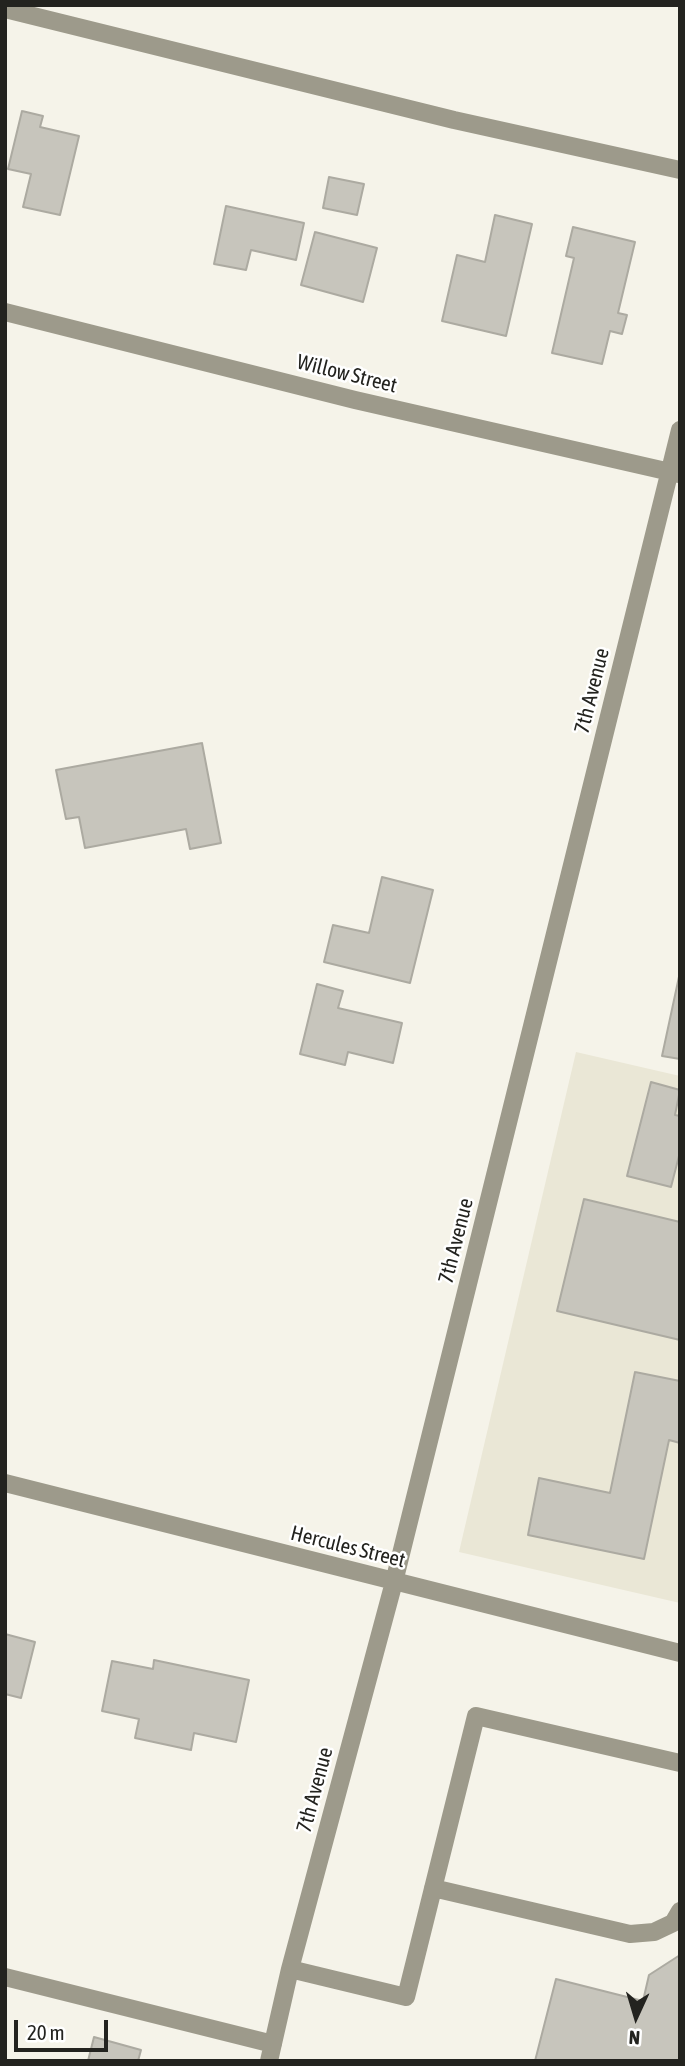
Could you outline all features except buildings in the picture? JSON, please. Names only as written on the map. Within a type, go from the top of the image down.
[{"type":"street","points":[[5,9],[454,120],[680,170]]},
{"type":"street","name":"Willow Street","points":[[5,312],[355,400],[675,473]]},
{"type":"street","name":"7th Avenue","points":[[271,2052],[290,1969],[394,1582],[675,473],[680,430]]},
{"type":"street","name":"Hercules Street","points":[[5,1483],[680,1653]]},
{"type":"street","points":[[290,1969],[406,1997],[475,1716],[680,1763]]},
{"type":"street","points":[[433,1888],[630,1934],[654,1932],[673,1923],[680,1912]]},
{"type":"street","points":[[5,1978],[271,2052]]},
{"type":"shaded area","points":[[576,1052],[680,1076],[680,1603],[459,1552]]}]
